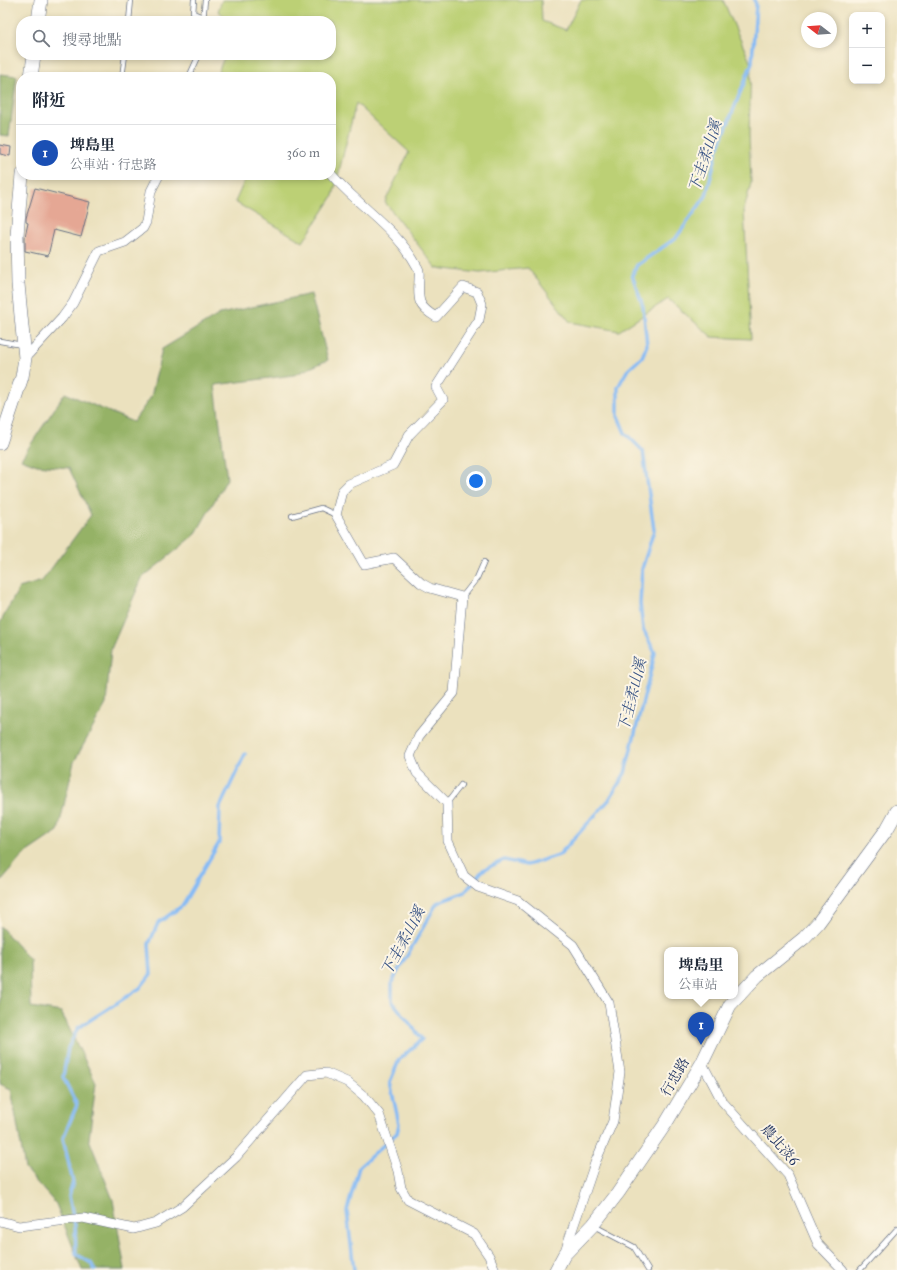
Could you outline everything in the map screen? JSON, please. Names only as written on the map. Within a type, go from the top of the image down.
[{"type":"street","points":[[39,16],[41,0]]},
{"type":"street","points":[[32,72],[33,60]]},
{"type":"street","points":[[0,443],[22,377],[24,352],[18,284],[17,249],[22,180]]},
{"type":"street","points":[[24,352],[62,318],[73,303],[99,251],[125,242],[143,228],[146,222],[151,191],[156,180]]},
{"type":"street","points":[[336,180],[345,190],[391,229],[419,269],[418,299],[423,310],[436,317],[463,287],[477,292],[482,304],[479,320],[436,387],[443,400],[409,435],[393,465],[349,484],[342,491],[336,515],[364,564],[394,558],[421,583],[430,588],[462,597],[454,693],[419,736],[410,756],[417,773],[447,803],[448,841],[464,876],[478,888],[518,901],[573,945],[609,1003],[620,1072],[613,1121],[595,1163],[564,1255]]},
{"type":"street","name":"行忠路","points":[[738,996],[757,976],[804,938],[818,923],[887,829],[897,811]]},
{"type":"street","name":"行忠路","points":[[556,1270],[564,1255],[593,1225],[618,1193],[666,1123],[702,1063],[730,1005],[736,999]]},
{"type":"street","name":"農北淡6","points":[[702,1063],[722,1101],[788,1175],[818,1244],[843,1270]]},
{"type":"street","points":[[0,1221],[19,1226],[83,1218],[134,1229],[156,1223],[182,1207],[236,1157],[307,1075],[326,1073],[347,1082],[364,1096],[379,1114],[398,1171],[401,1188],[408,1200],[474,1234],[490,1256],[495,1270]]},
{"type":"lane","points":[[129,16],[131,0]]},
{"type":"lane","points":[[194,0],[192,14],[196,16]]},
{"type":"lane","points":[[203,16],[205,0]]},
{"type":"lane","points":[[123,72],[124,60]]},
{"type":"lane","points":[[191,72],[197,60]]},
{"type":"lane","points":[[0,341],[24,352]]},
{"type":"lane","points":[[292,516],[321,508],[336,515]]},
{"type":"lane","points":[[462,597],[477,578],[484,562]]},
{"type":"lane","points":[[447,803],[461,785]]},
{"type":"lane","points":[[593,1225],[634,1247],[648,1270]]},
{"type":"lane","points":[[860,1270],[897,1229]]},
{"type":"green space","points":[[222,0],[541,0],[542,21],[566,30],[581,0],[723,0],[751,64],[749,134],[751,183],[744,210],[751,339],[712,337],[668,299],[619,331],[570,322],[528,268],[480,273],[436,268],[385,202],[409,152],[356,103],[333,196],[303,242],[235,202],[245,180],[336,180],[336,72],[218,72],[223,60],[336,60],[336,16],[224,16],[218,11]]},
{"type":"green space","points":[[0,74],[16,76],[9,136],[0,135]]},
{"type":"green space","points":[[311,294],[328,360],[294,375],[215,385],[227,479],[195,535],[142,578],[111,649],[106,704],[74,762],[58,831],[24,854],[0,882],[0,623],[19,588],[42,581],[91,515],[69,468],[37,465],[21,459],[65,393],[133,422],[151,397],[162,349],[220,314]]},
{"type":"green space","points":[[0,926],[30,960],[31,1007],[61,1012],[96,1083],[89,1139],[113,1200],[125,1270],[82,1270],[56,1204],[25,1169],[11,1089],[0,1084]]},
{"type":"building","points":[[0,145],[11,147],[10,156],[0,154]]},
{"type":"building","points":[[35,188],[90,202],[81,237],[54,230],[48,256],[25,251],[25,237],[28,223],[26,222],[26,218]]},
{"type":"waterway","name":"下圭柔山溪","points":[[354,1270],[347,1211],[359,1167],[397,1133],[399,1124],[390,1082],[399,1060],[422,1039],[392,1001],[392,982],[437,903],[465,892],[483,870],[504,860],[527,865],[559,855],[609,800],[625,773],[655,653],[643,629],[640,604],[642,569],[654,530],[643,451],[625,433],[618,416],[618,387],[627,371],[642,357],[647,345],[643,306],[632,275],[637,265],[676,238],[706,196],[717,151],[752,63],[756,4],[754,0]]},
{"type":"waterway","points":[[95,1270],[91,1263],[76,1254],[75,1226],[69,1196],[73,1182],[63,1138],[77,1105],[63,1077],[68,1048],[78,1028],[140,988],[151,974],[149,944],[158,923],[182,906],[219,843],[220,807],[245,754]]},
{"type":"place","name":"埤島里","points":[[701,1045]]}]
